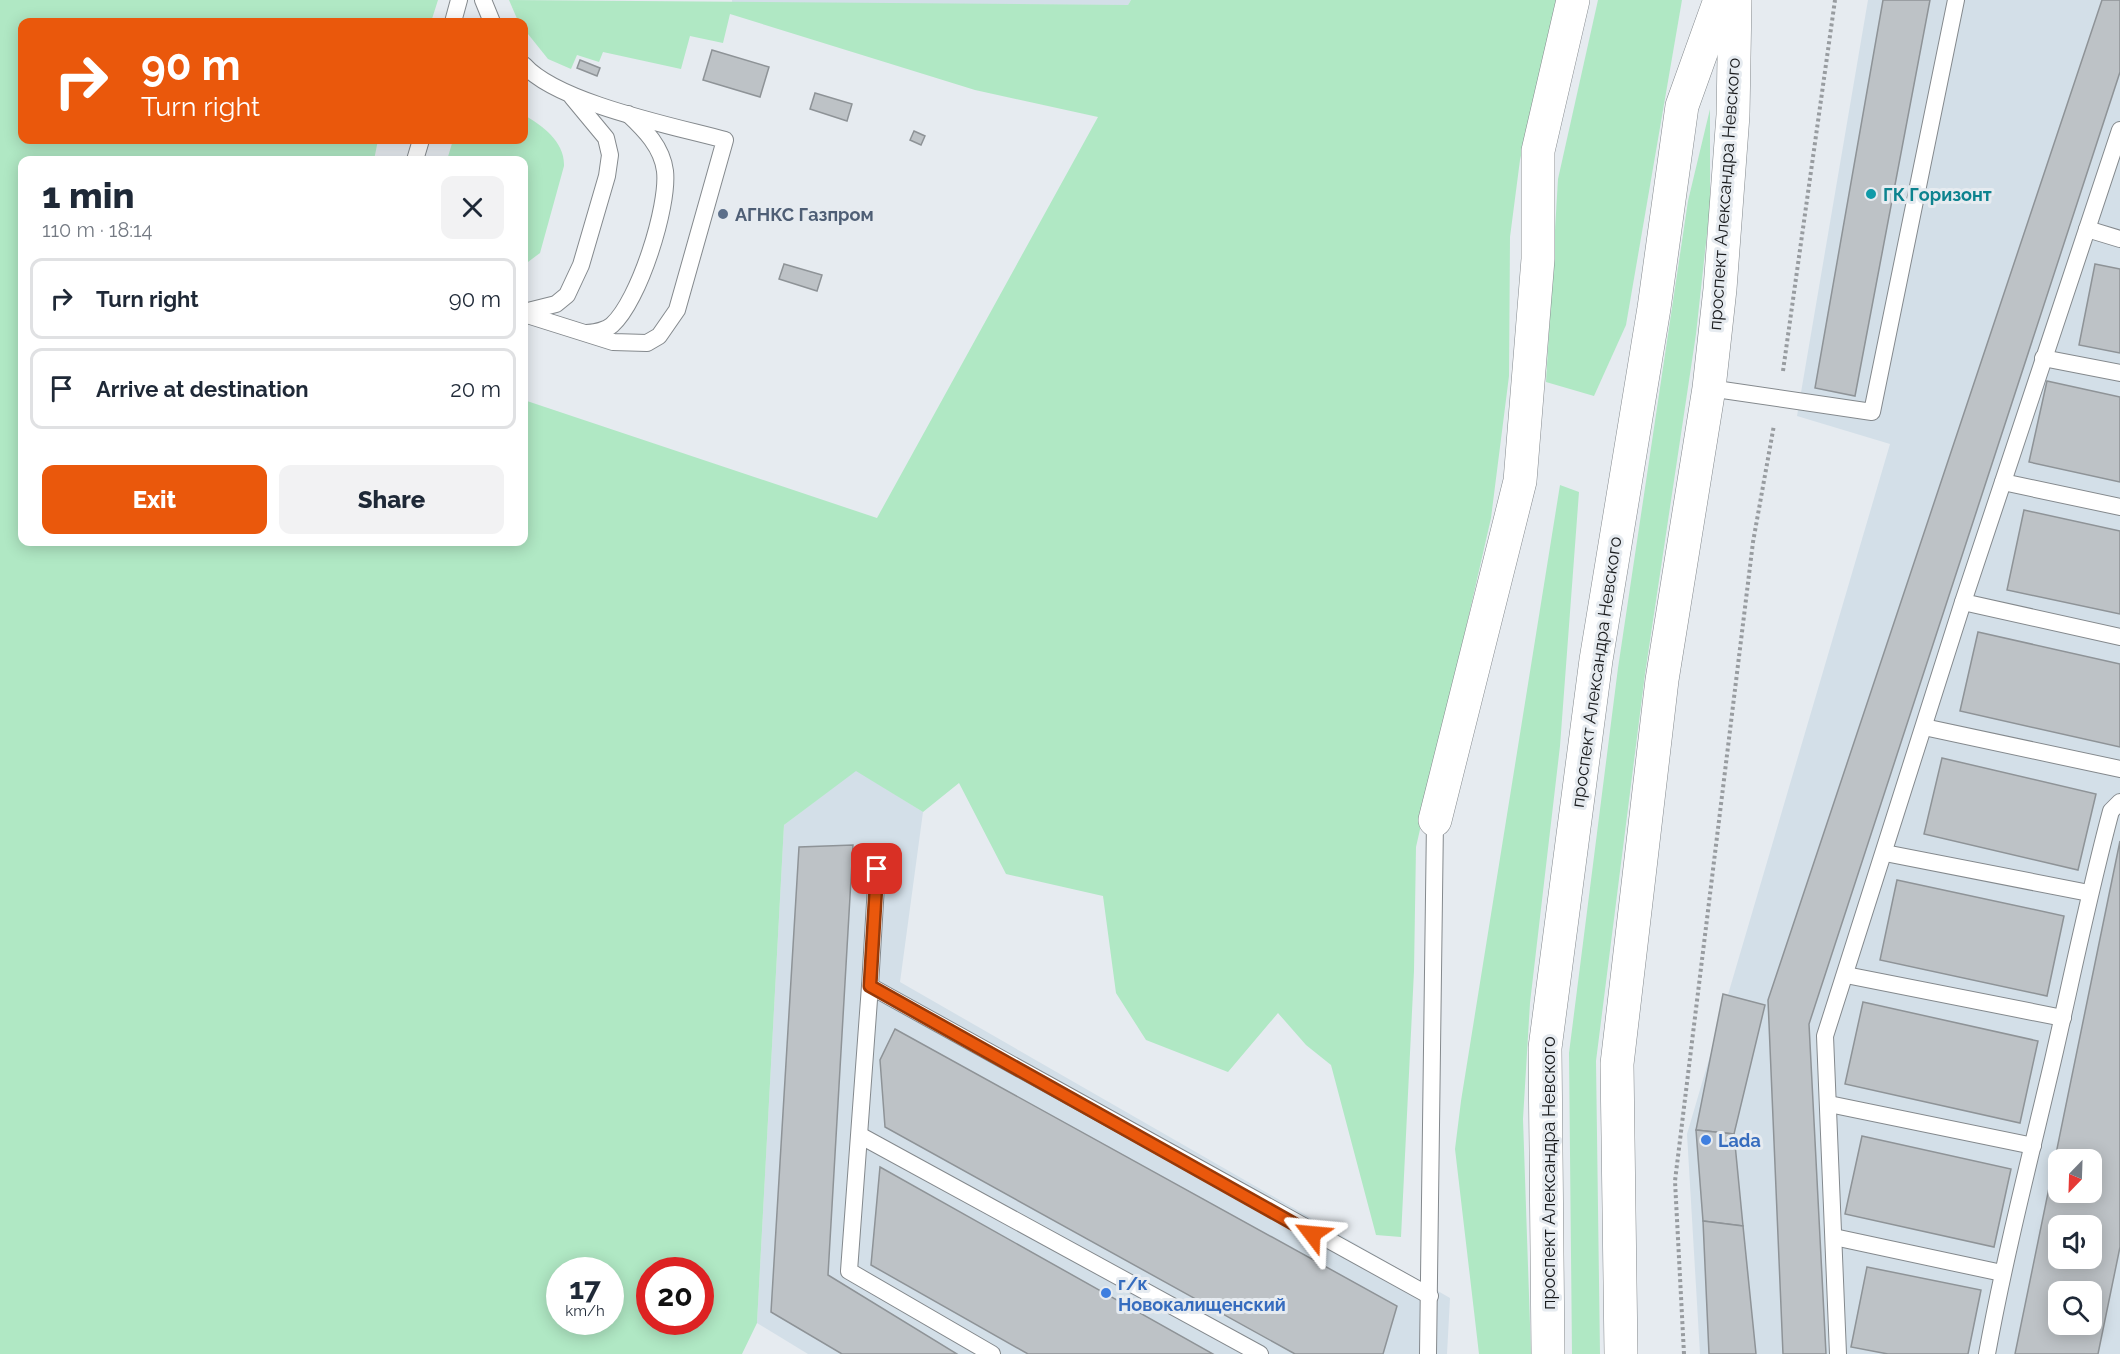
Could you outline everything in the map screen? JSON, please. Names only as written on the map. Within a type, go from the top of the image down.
[{"type":"main road","points":[[1435,820],[1520,482],[1538,260],[1538,152],[1573,0]]},
{"type":"main road","name":"проспект Александра Невского","points":[[1548,1354],[1545,1048],[1596,660],[1654,308],[1682,106],[1720,0]]},
{"type":"main road","name":"проспект Александра Невского","points":[[1621,1354],[1617,1064],[1662,680],[1709,388],[1720,289],[1733,115],[1735,0]]},
{"type":"lane","points":[[454,18],[459,0]]},
{"type":"lane","points":[[483,0],[490,18]]},
{"type":"lane","points":[[1709,388],[1872,412],[1956,0]]},
{"type":"lane","points":[[528,68],[548,85],[572,97],[725,140],[677,310],[670,324],[659,336],[647,343],[625,344],[580,333],[528,314]]},
{"type":"lane","points":[[528,312],[556,304],[567,295],[581,265],[607,176],[610,155],[606,138],[599,126],[572,97]]},
{"type":"lane","points":[[580,333],[601,332],[612,325],[628,304],[638,286],[665,200],[665,171],[659,151],[649,135],[626,112]]},
{"type":"lane","points":[[1838,1354],[1826,1036],[1963,602],[2120,130]]},
{"type":"lane","points":[[2087,229],[2120,239]]},
{"type":"lane","points":[[2043,358],[2120,373]]},
{"type":"lane","points":[[2003,482],[2120,507]]},
{"type":"lane","points":[[1963,602],[2120,637]]},
{"type":"lane","points":[[1924,727],[2120,769]]},
{"type":"lane","points":[[1987,1354],[2002,1273],[2063,1018],[2089,893],[2111,811],[2120,802]]},
{"type":"lane","points":[[1428,1354],[1435,820]]},
{"type":"lane","points":[[1885,853],[2089,893]]},
{"type":"lane","points":[[877,869],[861,1136],[849,1271],[992,1354]]},
{"type":"lane","points":[[1846,975],[2063,1018]]},
{"type":"lane","points":[[870,986],[1312,1234],[1430,1296]]},
{"type":"lane","points":[[1829,1104],[2033,1146]]},
{"type":"lane","points":[[861,1136],[1260,1354]]},
{"type":"lane","points":[[1834,1237],[2002,1273]]},
{"type":"path","points":[[1684,1354],[1675,1181],[1753,542],[1779,398],[1835,0]]},
{"type":"shaded area","points":[[732,0],[1131,0],[1128,5],[732,4]]},
{"type":"shaded area","points":[[1868,0],[2120,0],[2120,1354],[1700,1354],[1687,1134],[1890,444],[1797,416]]},
{"type":"shaded area","points":[[856,770],[923,812],[900,982],[1450,1298],[1447,1354],[1383,1354],[1396,1306],[895,1029],[880,1060],[885,1127],[1295,1354],[1213,1354],[881,1167],[871,1265],[1028,1354],[957,1354],[828,1275],[853,845],[771,1312],[842,1354],[808,1354],[757,1323],[784,825]]},
{"type":"green space","points":[[0,0],[438,0],[432,18],[18,18],[18,144],[377,144],[375,156],[18,156],[18,546],[528,546],[528,401],[877,518],[1098,117],[975,90],[730,14],[723,43],[690,36],[681,69],[603,52],[599,62],[577,55],[571,69],[548,59],[528,34],[528,18],[517,18],[509,0],[1128,5],[1131,0],[1556,0],[1520,160],[1510,237],[1509,376],[1491,518],[1416,847],[1414,971],[1401,1237],[1376,1235],[1331,1065],[1306,1045],[1278,1013],[1228,1072],[1146,1040],[1116,993],[1103,896],[1006,874],[959,783],[923,812],[856,771],[784,825],[757,1323],[742,1354],[0,1354]]},
{"type":"green space","points":[[1598,0],[1682,0],[1626,325],[1594,396],[1546,382],[1558,179]]},
{"type":"green space","points":[[1710,109],[1710,206],[1696,334],[1645,674],[1596,1061],[1600,1354],[1572,1354],[1569,1053],[1618,668],[1688,201]]},
{"type":"green space","points":[[528,118],[552,136],[561,149],[564,166],[540,253],[528,262],[528,156],[448,156],[452,144],[528,144]]},
{"type":"green space","points":[[1560,485],[1579,492],[1560,746],[1530,1003],[1523,1119],[1531,1354],[1479,1354],[1455,1149]]},
{"type":"building","name":"ГК Горизонт","points":[[1883,0],[1930,0],[1855,396],[1815,388]]},
{"type":"building","points":[[2102,0],[2120,0],[2120,72],[1809,1024],[1826,1354],[1783,1354],[1768,1000]]},
{"type":"building","points":[[712,50],[769,67],[760,97],[703,80]]},
{"type":"building","points":[[580,60],[600,68],[597,76],[577,68]]},
{"type":"building","points":[[815,93],[852,104],[847,121],[810,109]]},
{"type":"building","points":[[914,131],[925,136],[921,145],[910,140]]},
{"type":"building","points":[[784,264],[822,275],[817,291],[779,279]]},
{"type":"building","points":[[2095,264],[2120,269],[2120,353],[2079,345]]},
{"type":"building","points":[[2047,381],[2120,397],[2120,482],[2029,462]]},
{"type":"building","points":[[2024,510],[2120,531],[2120,614],[2007,590]]},
{"type":"building","points":[[1978,632],[2120,664],[2120,747],[1960,711]]},
{"type":"building","points":[[1942,758],[2096,794],[2078,870],[1924,834]]},
{"type":"building","points":[[2120,841],[2120,1247],[2102,1335],[2102,1281],[2048,1281],[2048,1335],[2102,1335],[2098,1354],[2015,1354],[2048,1193],[2048,1203],[2102,1203],[2102,1149],[2057,1149]]},
{"type":"building","points":[[853,845],[828,1275],[957,1354],[842,1354],[771,1312],[799,847]]},
{"type":"building","points":[[1897,880],[2064,916],[2047,996],[1880,960]]},
{"type":"building","points":[[1723,994],[1765,1005],[1734,1134],[1696,1130]]},
{"type":"building","points":[[1863,1002],[2038,1041],[2020,1123],[1845,1084]]},
{"type":"building","points":[[895,1029],[1397,1306],[1383,1354],[1295,1354],[885,1127],[880,1060]]},
{"type":"building","points":[[1696,1130],[1734,1134],[1743,1226],[1703,1221]]},
{"type":"building","points":[[1862,1136],[2011,1169],[1994,1247],[1845,1214]]},
{"type":"building","points":[[880,1167],[1213,1354],[1028,1354],[871,1265]]},
{"type":"building","points":[[1703,1221],[1743,1226],[1756,1354],[1709,1354]]},
{"type":"building","points":[[1867,1267],[1981,1290],[1968,1354],[1888,1354],[1851,1347]]},
{"type":"place","name":"ГК Горизонт","points":[[1871,194]]},
{"type":"place","name":"АГНКС Газпром","points":[[723,214]]},
{"type":"place","name":"Lada","points":[[1706,1140]]},
{"type":"place","name":"г/к Новокалищенский","points":[[1106,1293]]},
{"type":"route","points":[[877,869],[870,986],[1312,1234]]}]
